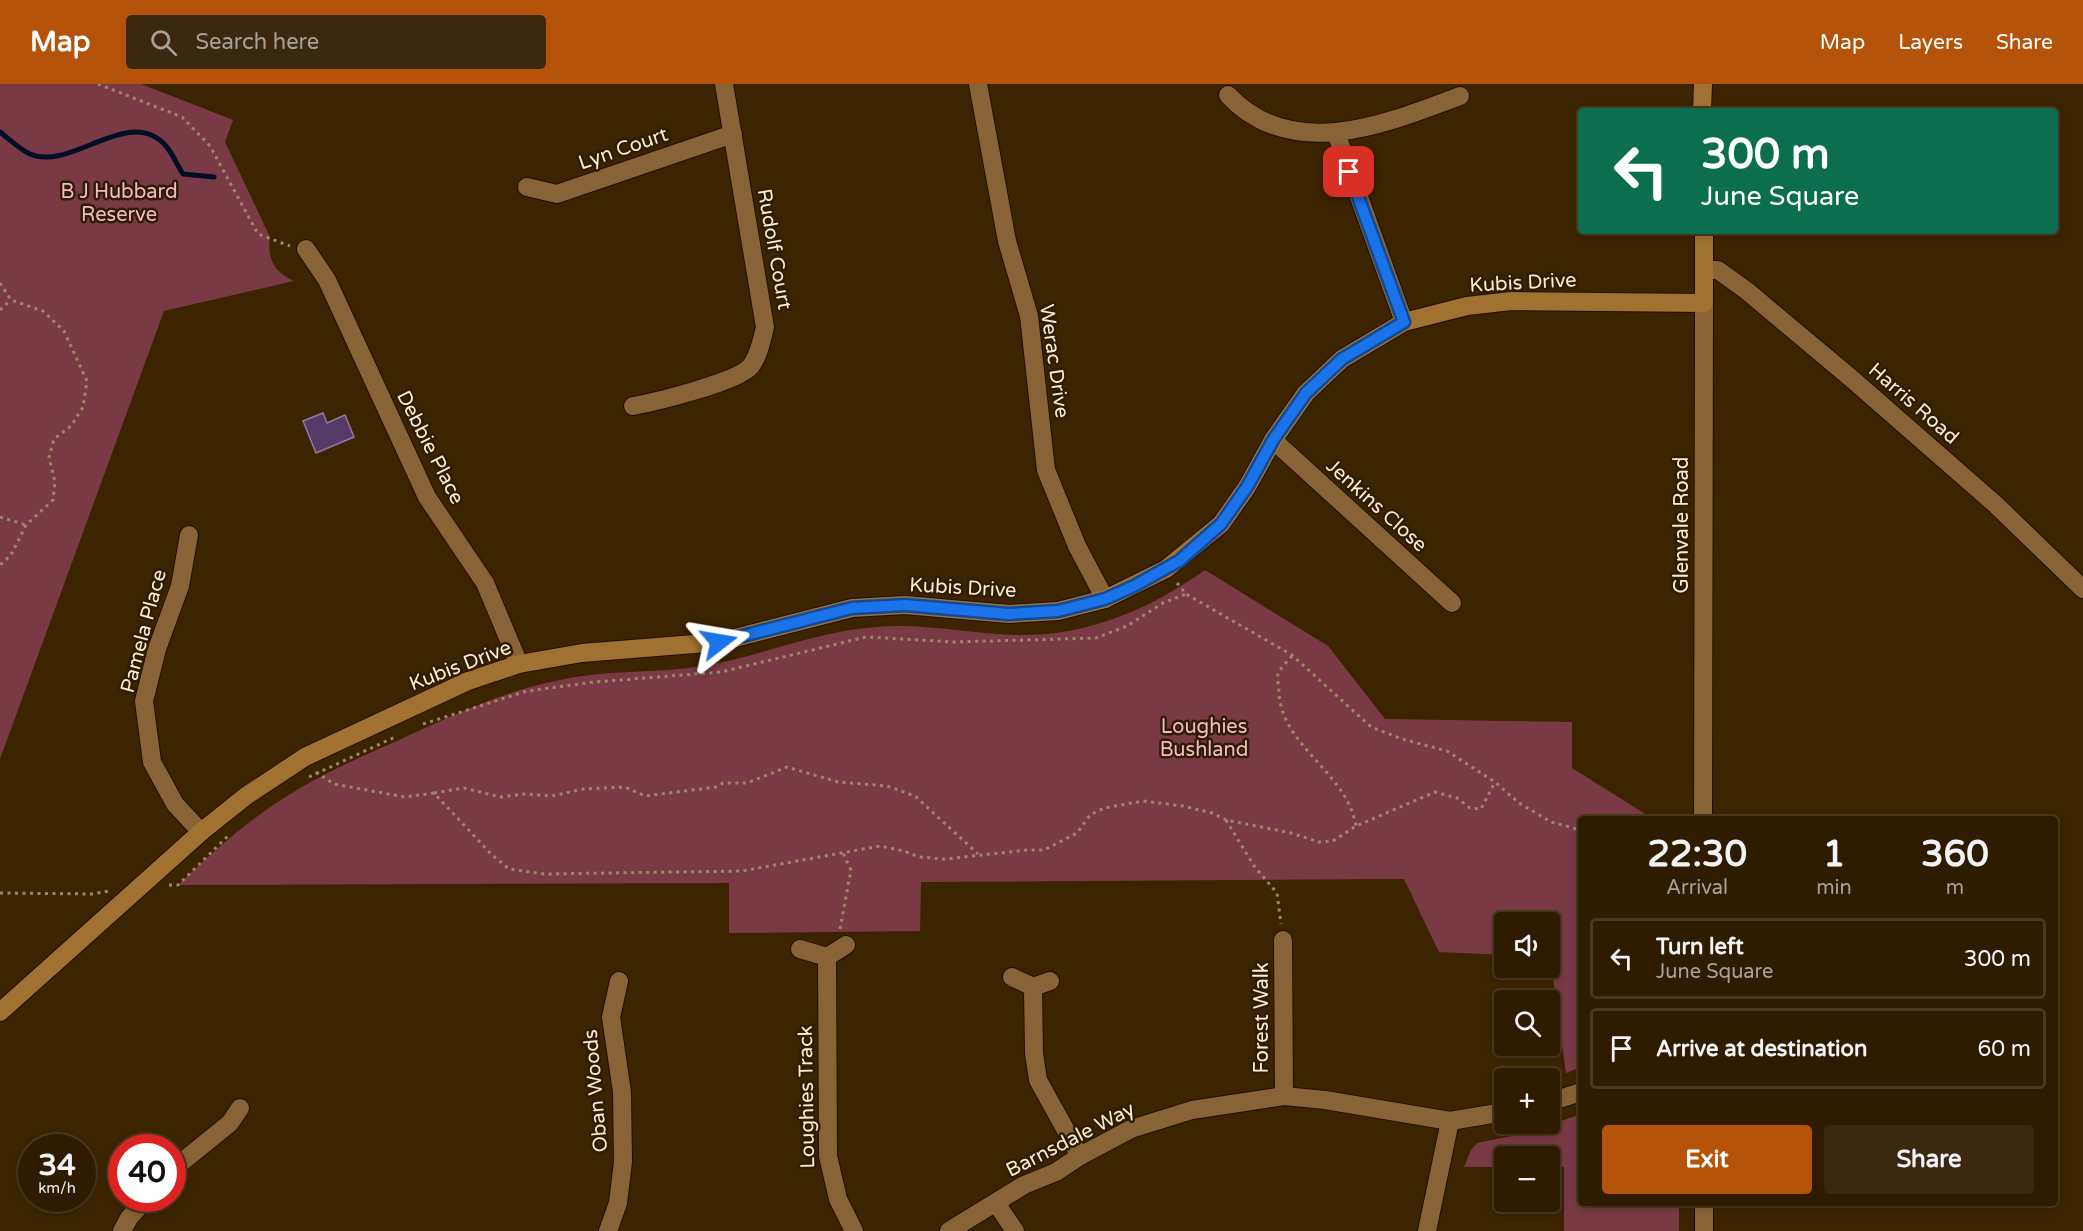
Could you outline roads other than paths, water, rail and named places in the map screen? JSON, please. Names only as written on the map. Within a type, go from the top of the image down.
[{"type":"street","name":"Rudolf Court","points":[[633,406],[666,400],[708,387],[750,368],[760,348],[765,327],[724,84]]},
{"type":"street","name":"Werac Drive","points":[[978,84],[1007,241],[1029,316],[1046,470],[1077,546],[1105,599]]},
{"type":"street","points":[[1702,84],[1702,108]]},
{"type":"street","points":[[1228,95],[1244,112],[1281,129],[1336,134],[1392,121],[1460,96]]},
{"type":"street","name":"Lyn Court","points":[[527,187],[557,194],[733,134]]},
{"type":"street","points":[[1336,134],[1404,322]]},
{"type":"street","name":"Glenvale Road","points":[[1703,816],[1704,234]]},
{"type":"street","name":"Debbie Place","points":[[306,249],[327,280],[427,497],[485,583],[519,664]]},
{"type":"street","name":"Harris Road","points":[[1704,270],[1718,270],[1852,379],[1995,504],[2083,589]]},
{"type":"street","name":"Kubis Drive","points":[[0,1012],[201,832],[246,796],[305,757],[468,681],[519,664],[582,653],[719,642],[852,608],[905,605],[1008,614],[1058,611],[1105,599],[1166,569],[1221,524],[1247,487],[1273,440],[1306,393],[1342,359],[1404,322],[1467,306],[1511,301],[1704,303]]},
{"type":"street","name":"Jenkins Close","points":[[1273,440],[1452,603]]},
{"type":"street","name":"Pamela Place","points":[[189,535],[180,586],[157,649],[144,701],[152,762],[175,804],[201,832]]},
{"type":"street","name":"Forest Walk","points":[[1283,935],[1284,1096]]},
{"type":"street","points":[[800,949],[827,957],[846,945]]},
{"type":"street","name":"Loughies Track","points":[[827,957],[828,1156],[838,1199],[854,1231]]},
{"type":"street","points":[[1012,977],[1041,984],[1034,1053],[1038,1080],[1080,1156]]},
{"type":"street","name":"Oban Woods","points":[[608,1231],[618,1203],[623,1162],[622,1092],[611,1017],[619,981]]},
{"type":"street","points":[[1560,1099],[1578,1093]]},
{"type":"street","name":"Barnsdale Way","points":[[949,1231],[1024,1185],[1056,1172],[1080,1156],[1131,1129],[1192,1110],[1284,1096],[1325,1100],[1450,1121],[1494,1114]]},
{"type":"street","points":[[186,1159],[230,1123],[240,1108]]},
{"type":"street","points":[[1427,1231],[1450,1121]]},
{"type":"street","points":[[996,1203],[1015,1231]]},
{"type":"street","points":[[1704,1206],[1704,1231]]},
{"type":"street","points":[[122,1231],[134,1212]]},
{"type":"waterway","points":[[0,132],[26,152],[46,157],[64,154],[118,135],[135,132],[151,135],[171,152],[183,174],[214,177]]},
{"type":"park label","name":"B J Hubbard Reserve","points":[[119,202]]},
{"type":"park label","name":"Loughies Bushland","points":[[1204,738]]}]
